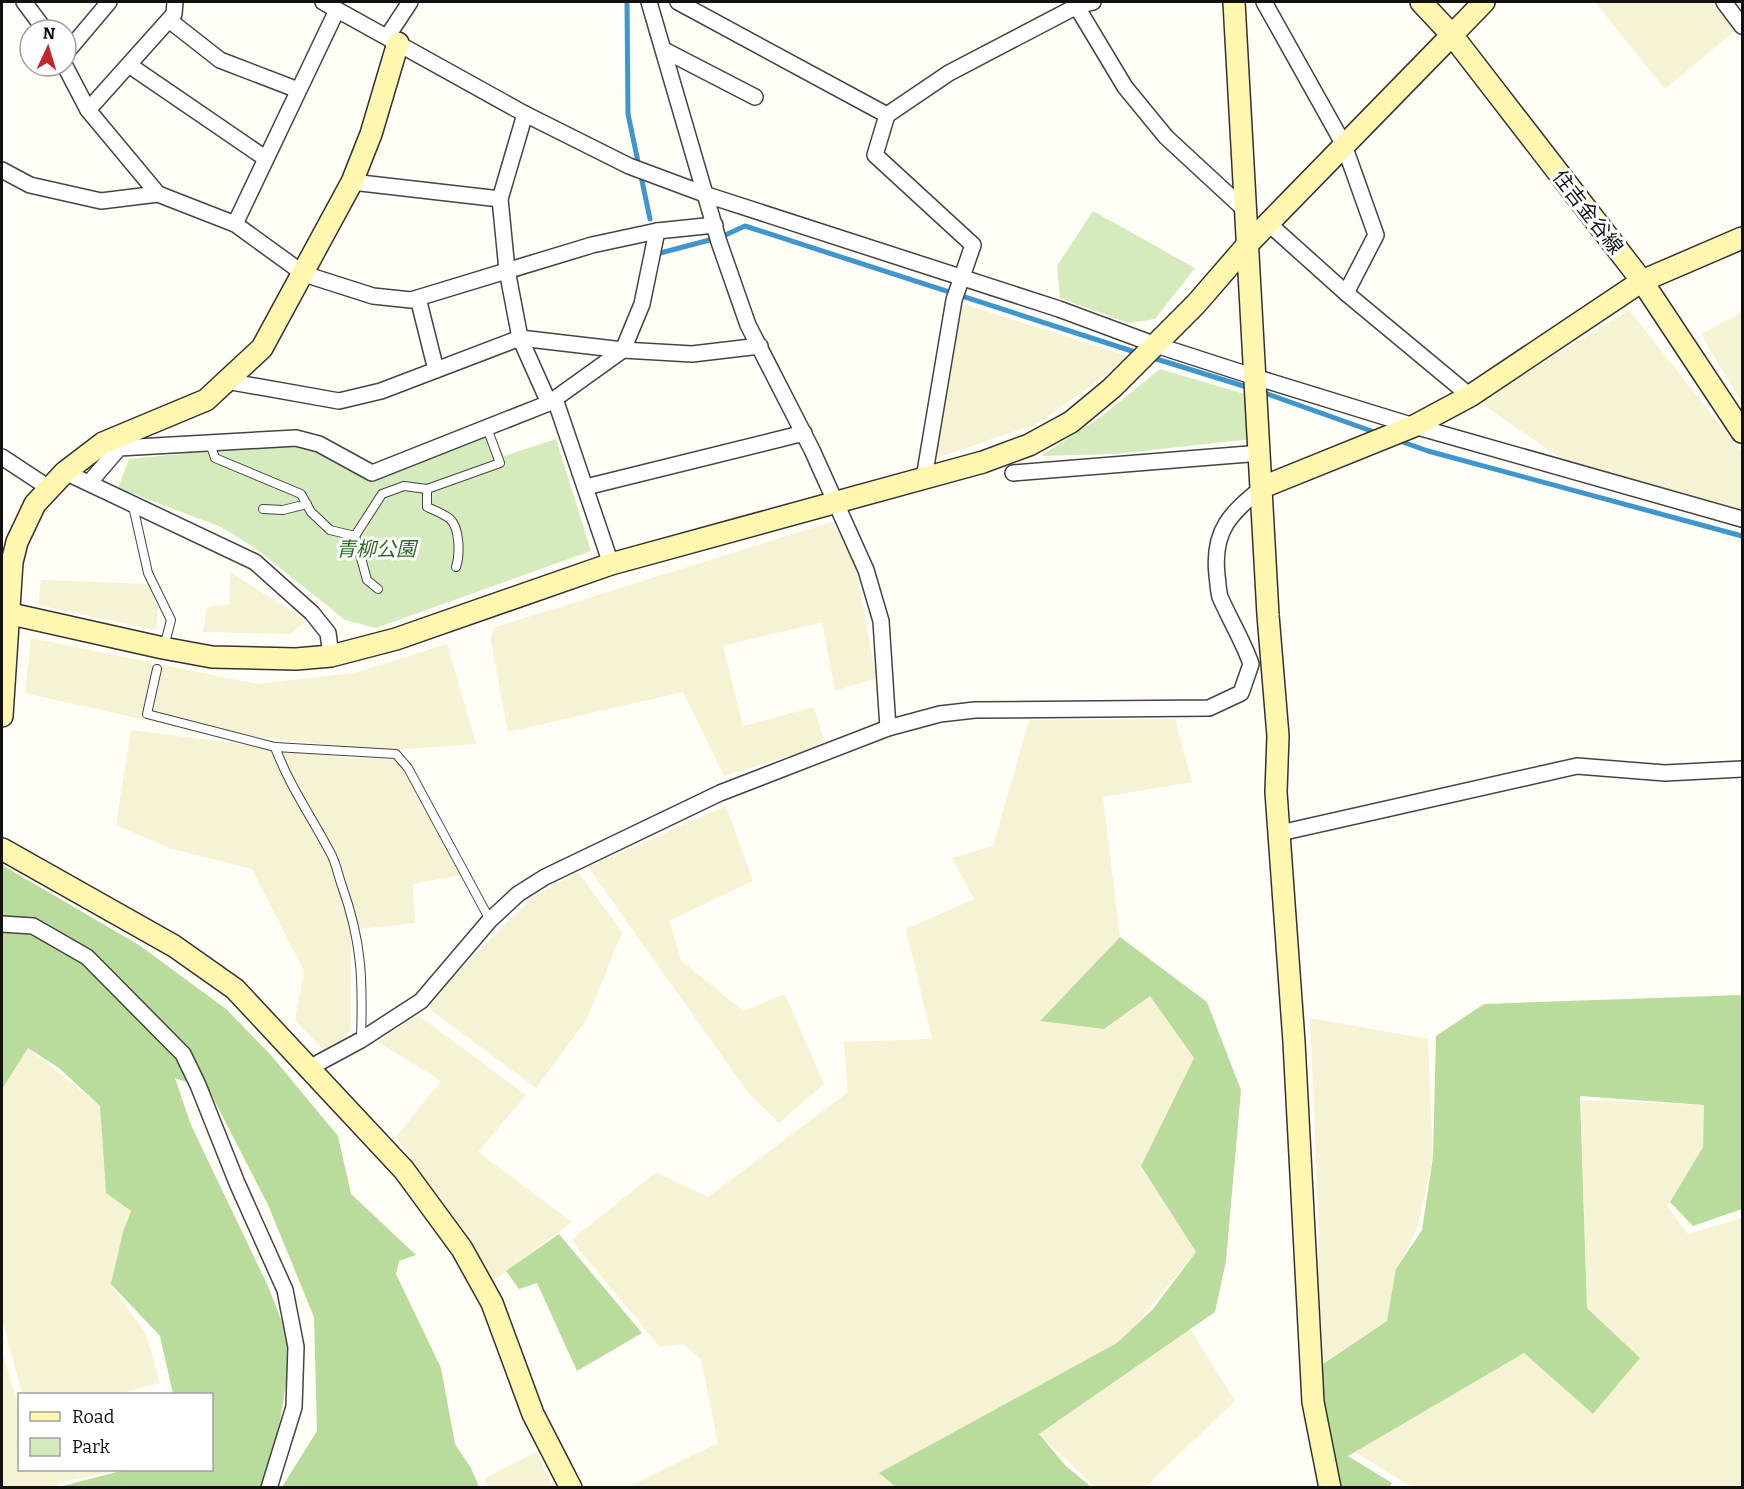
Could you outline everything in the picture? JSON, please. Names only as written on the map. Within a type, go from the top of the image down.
[{"type":"street","points":[[24,2],[36,18]]},
{"type":"street","points":[[78,39],[109,2]]},
{"type":"street","points":[[88,110],[174,14],[175,2]]},
{"type":"street","points":[[323,2],[525,114],[628,166],[653,173],[706,195],[1059,309],[1148,352],[1256,386],[1743,519]]},
{"type":"street","points":[[2,709],[4,612],[12,562],[17,542],[35,504],[65,472],[103,443],[206,400],[262,348],[352,182],[371,134],[392,40],[410,2]]},
{"type":"street","points":[[649,2],[719,242],[748,325],[804,433],[866,570],[881,621],[888,728]]},
{"type":"street","points":[[678,2],[887,115]]},
{"type":"street","points":[[924,478],[954,300],[973,245],[875,155],[887,115],[949,73],[1075,4],[1093,2]]},
{"type":"street","points":[[1234,2],[1263,487],[1268,615],[1278,736],[1276,792],[1313,1402],[1330,1488]]},
{"type":"street","points":[[1264,2],[1344,145],[1376,236],[1346,293]]},
{"type":"street","name":"住吉金谷線","points":[[1421,2],[1452,35],[1642,281],[1743,432]]},
{"type":"street","points":[[4,612],[163,648],[253,660],[331,656],[396,639],[611,564],[983,462],[1029,445],[1060,428],[1112,388],[1196,304],[1268,223],[1484,2]]},
{"type":"street","points":[[1724,2],[1743,26]]},
{"type":"street","points":[[1075,4],[1125,87],[1166,137],[1245,210]]},
{"type":"street","points":[[235,224],[337,10]]},
{"type":"street","points":[[169,20],[220,60],[298,90]]},
{"type":"street","points":[[664,50],[755,97]]},
{"type":"street","points":[[129,65],[265,158]]},
{"type":"street","points":[[71,78],[88,110],[158,194]]},
{"type":"street","points":[[525,114],[500,199],[507,270],[520,338],[552,401],[586,487],[611,564]]},
{"type":"street","points":[[2,170],[30,185],[101,201],[158,194],[235,224],[304,274],[373,296],[411,300],[591,245],[657,231],[715,225]]},
{"type":"street","points":[[352,182],[500,199]]},
{"type":"street","points":[[1268,223],[1346,293],[1470,396]]},
{"type":"street","points":[[89,483],[119,448],[296,438],[319,444],[372,473],[552,401],[623,350],[642,304],[657,231]]},
{"type":"street","points":[[309,1068],[361,1040],[422,1001],[490,920],[518,894],[545,877],[720,793],[888,728],[940,714],[975,710],[1209,708],[1241,693],[1251,664],[1242,639],[1219,594],[1215,557],[1220,531],[1236,509],[1263,487],[1409,428],[1470,396],[1642,281],[1743,238]]},
{"type":"street","points":[[418,298],[436,370]]},
{"type":"street","points":[[226,381],[339,401],[381,391],[520,338],[623,350],[692,354],[760,346]]},
{"type":"street","points":[[586,487],[804,433]]},
{"type":"street","points":[[1013,473],[1261,453]]},
{"type":"street","points":[[2,457],[50,488]]},
{"type":"street","points":[[65,472],[133,506],[205,536],[255,562],[312,613],[328,633],[331,656]]},
{"type":"street","points":[[1280,833],[1577,766],[1665,772],[1743,769]]},
{"type":"street","points":[[2,849],[174,946],[235,989],[404,1170],[462,1250],[492,1303],[533,1414],[571,1488]]},
{"type":"street","points":[[2,924],[33,926],[87,957],[183,1054],[198,1084],[237,1183],[285,1290],[297,1347],[294,1407],[269,1488]]},
{"type":"lane","points":[[378,589],[367,580],[356,536],[382,494],[404,486],[428,489],[500,463],[487,428]]},
{"type":"lane","points":[[210,443],[215,458],[301,494],[330,530],[356,536]]},
{"type":"lane","points":[[428,489],[427,507],[450,519],[455,528],[459,559],[456,567]]},
{"type":"lane","points":[[263,508],[283,510],[307,504]]},
{"type":"lane","points":[[133,506],[148,573],[171,620],[163,648]]},
{"type":"lane","points":[[157,669],[147,714],[275,747],[396,754],[408,768],[490,920]]},
{"type":"lane","points":[[275,747],[286,777],[331,854],[359,940],[363,985],[361,1040]]},
{"type":"shaded area","points":[[1595,2],[1742,2],[1742,25],[1665,89]]},
{"type":"shaded area","points":[[960,303],[1131,357],[1039,423],[936,458]]},
{"type":"shaded area","points":[[1629,310],[1742,453],[1742,509],[1569,464],[1479,402]]},
{"type":"shaded area","points":[[1742,312],[1742,403],[1701,334]]},
{"type":"shaded area","points":[[831,522],[854,557],[876,678],[835,691],[822,622],[723,646],[743,726],[814,707],[825,745],[724,776],[683,692],[508,732],[491,641],[493,628]]},
{"type":"shaded area","points":[[230,572],[307,621],[290,634],[203,632],[207,607],[230,604]]},
{"type":"shaded area","points":[[41,580],[150,584],[158,608],[156,630],[38,605]]},
{"type":"shaded area","points":[[31,638],[257,684],[354,673],[447,644],[476,744],[378,751],[178,727],[25,693]]},
{"type":"shaded area","points":[[1175,719],[1192,782],[1103,797],[1120,937],[1040,1021],[1104,1029],[1150,996],[1194,1058],[1141,1166],[1196,1252],[1107,1359],[879,1473],[896,1487],[628,1487],[718,1443],[701,1359],[683,1344],[660,1347],[571,1240],[656,1172],[708,1197],[848,1092],[844,1042],[932,1039],[906,929],[974,899],[952,858],[993,846],[1029,720]]},
{"type":"shaded area","points":[[131,730],[351,758],[407,759],[464,874],[413,884],[415,923],[351,930],[351,1031],[327,1053],[295,1021],[304,971],[252,869],[169,848],[116,825]]},
{"type":"shaded area","points":[[726,806],[753,881],[669,921],[681,960],[743,1011],[785,994],[824,1084],[779,1123],[750,1095],[588,867]]},
{"type":"shaded area","points":[[578,872],[622,932],[587,1019],[536,1088],[424,1005],[533,897]]},
{"type":"shaded area","points":[[418,1015],[526,1095],[478,1152],[572,1222],[492,1282],[396,1137],[441,1081],[378,1042]]},
{"type":"shaded area","points":[[1310,1018],[1428,1039],[1433,1157],[1417,1229],[1400,1264],[1387,1321],[1317,1368],[1319,1232]]},
{"type":"shaded area","points":[[2,1027],[100,1106],[106,1192],[131,1211],[112,1287],[146,1334],[160,1383],[121,1393],[22,1393],[2,1318]]},
{"type":"shaded area","points":[[1581,1100],[1704,1105],[1703,1147],[1667,1206],[1688,1234],[1742,1218],[1742,1487],[1412,1487],[1353,1451],[1521,1350],[1593,1414],[1640,1358],[1587,1308]]},
{"type":"shaded area","points":[[1187,1324],[1235,1401],[1145,1487],[1095,1487],[1039,1434]]},
{"type":"shaded area","points":[[2,1351],[18,1405],[18,1471],[116,1471],[61,1482],[54,1487],[2,1487]]},
{"type":"shaded area","points":[[536,1452],[553,1487],[486,1487],[485,1478]]},
{"type":"green space","points":[[1093,211],[1195,268],[1155,319],[1128,323],[1060,298],[1057,266]]},
{"type":"green space","points":[[1160,369],[1248,395],[1252,439],[1115,454],[1041,456],[1102,416]]},
{"type":"green space","name":"青柳公園","points":[[493,432],[504,456],[556,439],[591,551],[376,628],[345,620],[255,548],[221,527],[118,488],[129,459],[299,442],[364,476]]},
{"type":"green space","points":[[2,865],[139,945],[226,1009],[270,1054],[338,1136],[351,1194],[416,1255],[399,1261],[396,1274],[441,1368],[455,1444],[471,1468],[479,1487],[282,1487],[317,1431],[314,1317],[268,1205],[209,1090],[175,1078],[191,1125],[268,1286],[292,1348],[269,1487],[59,1487],[120,1471],[213,1471],[213,1393],[173,1393],[160,1336],[111,1284],[123,1232],[131,1211],[106,1193],[100,1106],[59,1068],[28,1048],[2,1089]]},
{"type":"green space","points":[[1120,937],[1207,1002],[1241,1090],[1226,1261],[1215,1312],[1039,1434],[1065,1465],[1091,1487],[896,1487],[879,1473],[1117,1343],[1153,1309],[1196,1252],[1141,1166],[1194,1058],[1150,996],[1104,1029],[1040,1021]]},
{"type":"green space","points":[[1742,995],[1742,1209],[1693,1226],[1670,1202],[1703,1147],[1704,1105],[1580,1096],[1587,1308],[1640,1358],[1593,1414],[1524,1353],[1348,1456],[1392,1483],[1390,1487],[1339,1487],[1317,1368],[1387,1321],[1396,1269],[1422,1230],[1433,1157],[1436,1036],[1484,1004]]},
{"type":"green space","points":[[559,1234],[642,1333],[577,1371],[537,1283],[519,1289],[506,1271]]},
{"type":"waterway","points":[[627,2],[628,114],[650,219]]},
{"type":"waterway","points":[[653,255],[721,237],[745,226],[1138,353]]},
{"type":"waterway","points":[[1150,357],[1250,388]]},
{"type":"waterway","points":[[1262,392],[1377,433]]},
{"type":"waterway","points":[[1397,440],[1428,451],[1742,536]]}]
